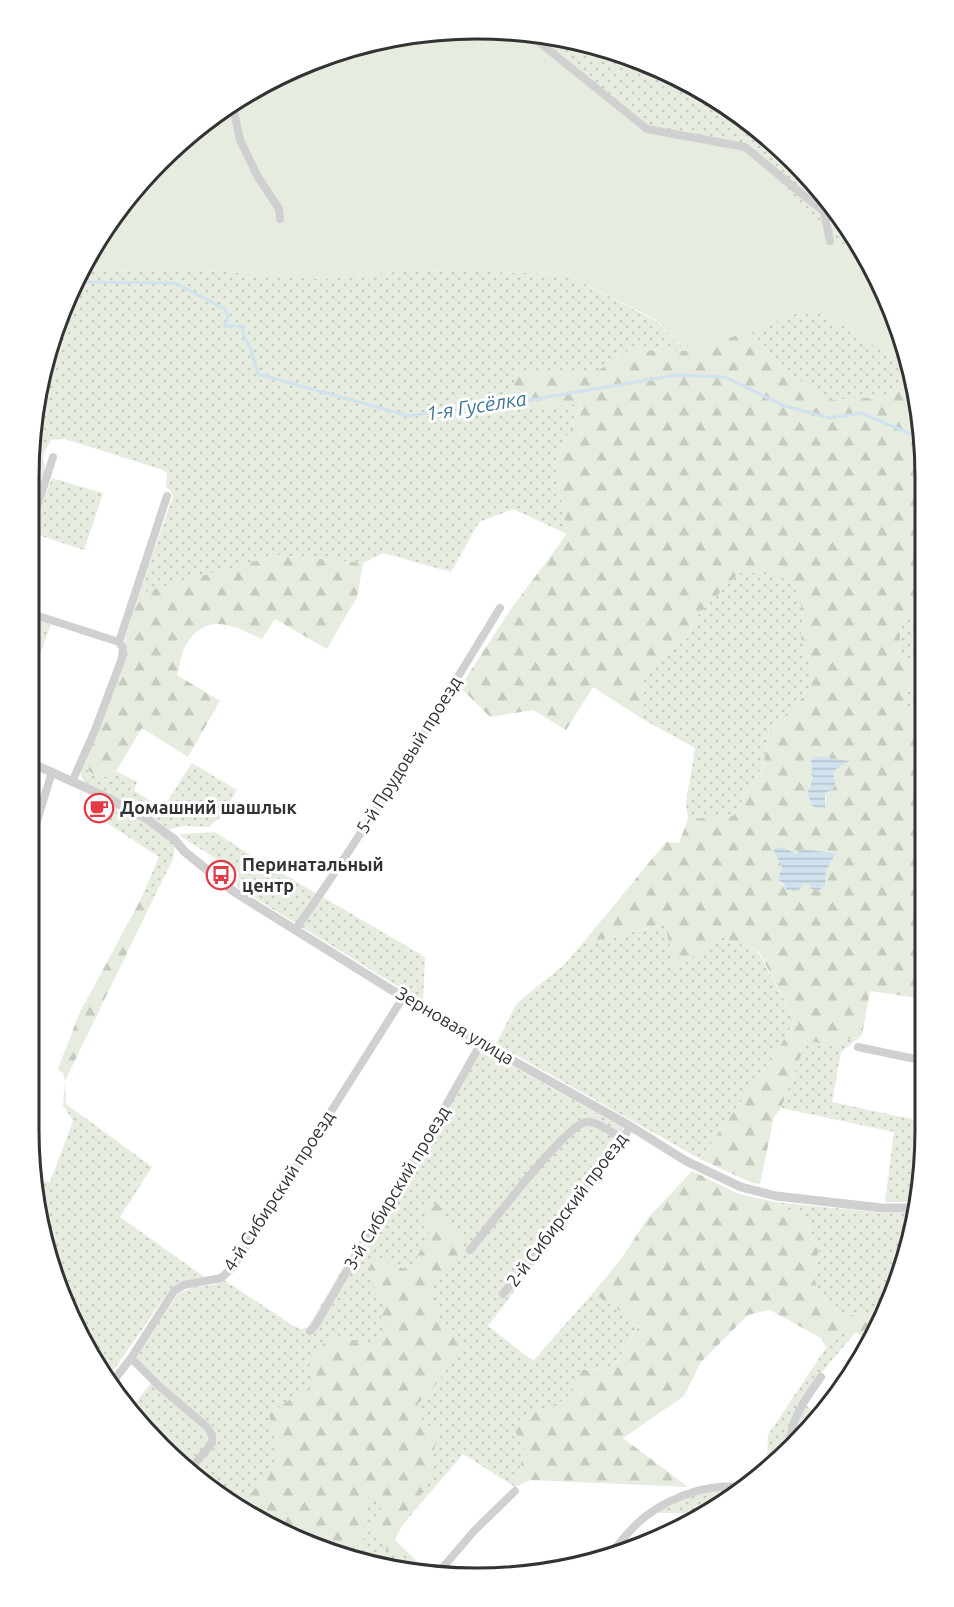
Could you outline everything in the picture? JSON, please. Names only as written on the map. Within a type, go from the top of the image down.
[{"type":"street","points":[[542,44],[647,129],[745,147],[824,212],[830,242]]},
{"type":"street","points":[[234,113],[240,140],[258,177],[279,209],[280,219]]},
{"type":"street","points":[[39,501],[53,457]]},
{"type":"street","points":[[119,642],[167,496]]},
{"type":"street","name":"5-й Прудовый проезд","points":[[295,930],[323,893],[380,805],[500,608]]},
{"type":"street","points":[[39,616],[119,642],[123,648],[122,658],[95,730],[72,782]]},
{"type":"street","name":"Зерновая улица","points":[[39,766],[104,796],[147,819],[174,838],[185,852],[217,879],[295,930],[405,996],[435,1017],[630,1126],[687,1161],[741,1187],[776,1196],[882,1208],[908,1208]]},
{"type":"street","points":[[39,814],[52,772]]},
{"type":"street","name":"4-й Сибирский проезд","points":[[116,1377],[174,1291],[184,1285],[221,1278],[232,1268],[405,996]]},
{"type":"street","name":"3-й Сибирский проезд","points":[[310,1330],[315,1326],[430,1134],[481,1043]]},
{"type":"street","points":[[858,1047],[915,1059]]},
{"type":"street","points":[[470,1250],[524,1181],[569,1132],[581,1123],[595,1123],[623,1140]]},
{"type":"street","name":"2-й Сибирский проезд","points":[[503,1294],[623,1140],[630,1126]]},
{"type":"street","points":[[131,1358],[159,1386],[207,1427],[212,1435],[212,1443],[194,1464]]},
{"type":"street","points":[[790,1437],[792,1424],[802,1404],[821,1377]]},
{"type":"street","points":[[619,1545],[645,1516],[671,1502],[711,1487],[729,1488]]},
{"type":"street","points":[[444,1567],[474,1531],[515,1491]]},
{"type":"green space","points":[[477,39],[534,43],[542,44],[647,129],[746,152],[830,241],[849,246],[882,309],[898,355],[884,353],[850,328],[809,308],[751,332],[687,351],[656,320],[566,274],[416,270],[321,279],[231,272],[91,270],[130,210],[167,167],[210,130],[283,84],[336,62],[392,47]]},
{"type":"green space","points":[[553,46],[562,47],[618,62],[671,84],[720,113],[744,130],[787,167],[824,210],[849,246],[830,241],[647,129],[550,51]]},
{"type":"green space","points":[[91,270],[231,272],[321,279],[416,270],[566,274],[656,321],[687,351],[629,350],[593,374],[516,373],[509,410],[581,403],[555,464],[567,534],[513,509],[479,522],[451,572],[383,553],[363,563],[278,555],[143,593],[141,587],[173,496],[166,487],[167,473],[65,439],[51,440],[43,454],[45,471],[39,490],[40,448],[47,392],[62,336],[72,309]]},
{"type":"green space","points":[[809,308],[850,328],[884,353],[898,355],[903,377],[885,397],[830,400],[784,370],[751,332]]},
{"type":"green space","points":[[751,332],[784,370],[830,400],[885,397],[903,377],[914,448],[915,612],[908,614],[901,629],[898,655],[914,673],[903,704],[915,727],[915,998],[870,991],[862,1035],[827,1046],[807,1039],[781,1108],[774,1117],[760,1184],[752,1183],[700,1159],[776,1053],[795,1020],[758,950],[721,937],[675,970],[665,924],[582,944],[666,842],[679,843],[688,819],[733,816],[763,766],[769,731],[810,690],[812,665],[801,638],[803,612],[794,584],[771,572],[739,573],[697,616],[687,638],[645,670],[641,718],[593,687],[566,730],[533,710],[490,717],[460,687],[511,609],[567,534],[555,464],[581,404],[508,410],[516,373],[593,374],[629,350],[687,351]],"holes":[[[837,760],[848,761],[833,771],[825,793],[826,802],[814,807],[809,791],[813,779]],[[787,850],[797,854],[812,851],[831,852],[835,856],[826,872],[825,884],[804,882],[784,886],[778,878],[782,866],[779,858]]]},
{"type":"green space","points":[[52,478],[103,493],[84,550],[39,535],[39,514]]},
{"type":"green space","points":[[278,555],[363,563],[357,597],[327,649],[275,619],[262,639],[232,626],[213,624],[204,627],[187,643],[177,675],[220,701],[188,757],[142,728],[116,771],[105,777],[93,774],[82,766],[107,700],[141,587],[144,592]]},
{"type":"green space","points":[[771,572],[794,583],[803,612],[801,638],[812,665],[810,690],[769,731],[763,765],[733,816],[688,819],[686,803],[695,748],[641,718],[645,670],[687,638],[697,616],[739,573]]},
{"type":"green space","points":[[915,612],[915,727],[903,704],[914,673],[898,655],[901,629],[908,614]]},
{"type":"green space","points":[[39,620],[51,624],[39,658]]},
{"type":"green space","points":[[192,763],[237,790],[220,818],[208,827],[185,826],[169,829],[151,816],[83,781],[80,770],[82,766],[93,774],[104,777],[116,771],[137,782],[134,791],[163,808]]},
{"type":"green space","points":[[113,805],[146,822],[175,845],[173,859],[156,893],[141,899],[159,857],[107,823]]},
{"type":"green space","points":[[215,832],[425,957],[423,1002],[237,887],[239,873],[180,836],[181,834]]},
{"type":"green space","points":[[156,893],[65,1081],[63,1073],[58,1069],[79,1014],[141,899]]},
{"type":"green space","points":[[666,924],[721,937],[757,950],[795,1020],[776,1053],[700,1159],[496,1044],[517,1003],[565,964],[582,944]]},
{"type":"green space","points":[[862,1035],[841,1052],[832,1102],[915,1120],[914,1159],[909,1202],[885,1202],[894,1132],[781,1108],[807,1039],[827,1046]]},
{"type":"green space","points":[[473,1051],[480,1054],[485,1051],[622,1127],[628,1140],[488,1326],[533,1361],[593,1293],[640,1323],[612,1369],[581,1370],[568,1398],[537,1412],[515,1487],[463,1454],[392,1537],[420,1564],[364,1553],[309,1535],[283,1523],[234,1494],[210,1477],[167,1440],[135,1403],[152,1382],[131,1364],[177,1295],[183,1291],[224,1280],[292,1325],[301,1329],[308,1327]]},
{"type":"green space","points":[[65,1081],[66,1104],[152,1167],[120,1217],[206,1278],[184,1282],[171,1288],[112,1372],[84,1324],[72,1298],[47,1215],[42,1181],[50,1182],[73,1121],[63,1105]]},
{"type":"green space","points":[[692,1171],[739,1194],[775,1202],[809,1221],[810,1233],[819,1250],[815,1280],[826,1302],[843,1316],[875,1312],[863,1336],[843,1328],[826,1348],[821,1338],[770,1310],[748,1315],[701,1362],[684,1396],[623,1438],[688,1487],[531,1480],[515,1487],[525,1448],[513,1428],[537,1412],[568,1398],[580,1370],[612,1369],[640,1324],[593,1293],[621,1259],[648,1218]]},
{"type":"green space","points":[[775,1202],[883,1213],[907,1213],[892,1271],[875,1312],[843,1316],[826,1301],[817,1288],[815,1280],[819,1250],[810,1233],[809,1221]]},
{"type":"green space","points":[[439,1203],[446,1225],[466,1240],[458,1257],[434,1279],[432,1301],[437,1309],[438,1318],[458,1335],[463,1343],[439,1381],[418,1404],[419,1426],[440,1427],[434,1450],[425,1453],[434,1465],[431,1475],[395,1540],[405,1556],[387,1550],[370,1527],[385,1503],[364,1496],[364,1538],[354,1550],[309,1535],[245,1501],[269,1473],[276,1459],[274,1433],[269,1414],[297,1395],[313,1388],[309,1366],[319,1348],[334,1334],[369,1345],[379,1342],[389,1326],[381,1317],[385,1304],[367,1275],[373,1257],[410,1271],[429,1233],[426,1209]]},
{"type":"green space","points":[[843,1328],[856,1332],[821,1373],[805,1405],[813,1411],[787,1440],[767,1458],[768,1435],[826,1348]]},
{"type":"green space","points":[[710,1490],[726,1490],[689,1513],[655,1513]]},
{"type":"water","points":[[815,756],[849,761],[833,771],[835,785],[833,789],[825,793],[825,808],[814,807],[807,794],[813,778],[811,760]]},
{"type":"water","points":[[782,847],[797,854],[800,849],[836,853],[826,872],[825,885],[818,891],[810,888],[810,884],[804,883],[799,890],[793,892],[791,889],[787,890],[778,879],[782,866],[773,849]]},
{"type":"waterway","name":"1-я Гусёлка","points":[[85,282],[175,283],[225,309],[228,316],[224,326],[242,326],[258,374],[409,416],[519,402],[676,375],[725,377],[782,405],[830,418],[861,413],[913,435]]},
{"type":"place","name":"Домашний шашлык","points":[[99,808]]},
{"type":"place","name":"Перинатальный центр","points":[[221,875]]}]
